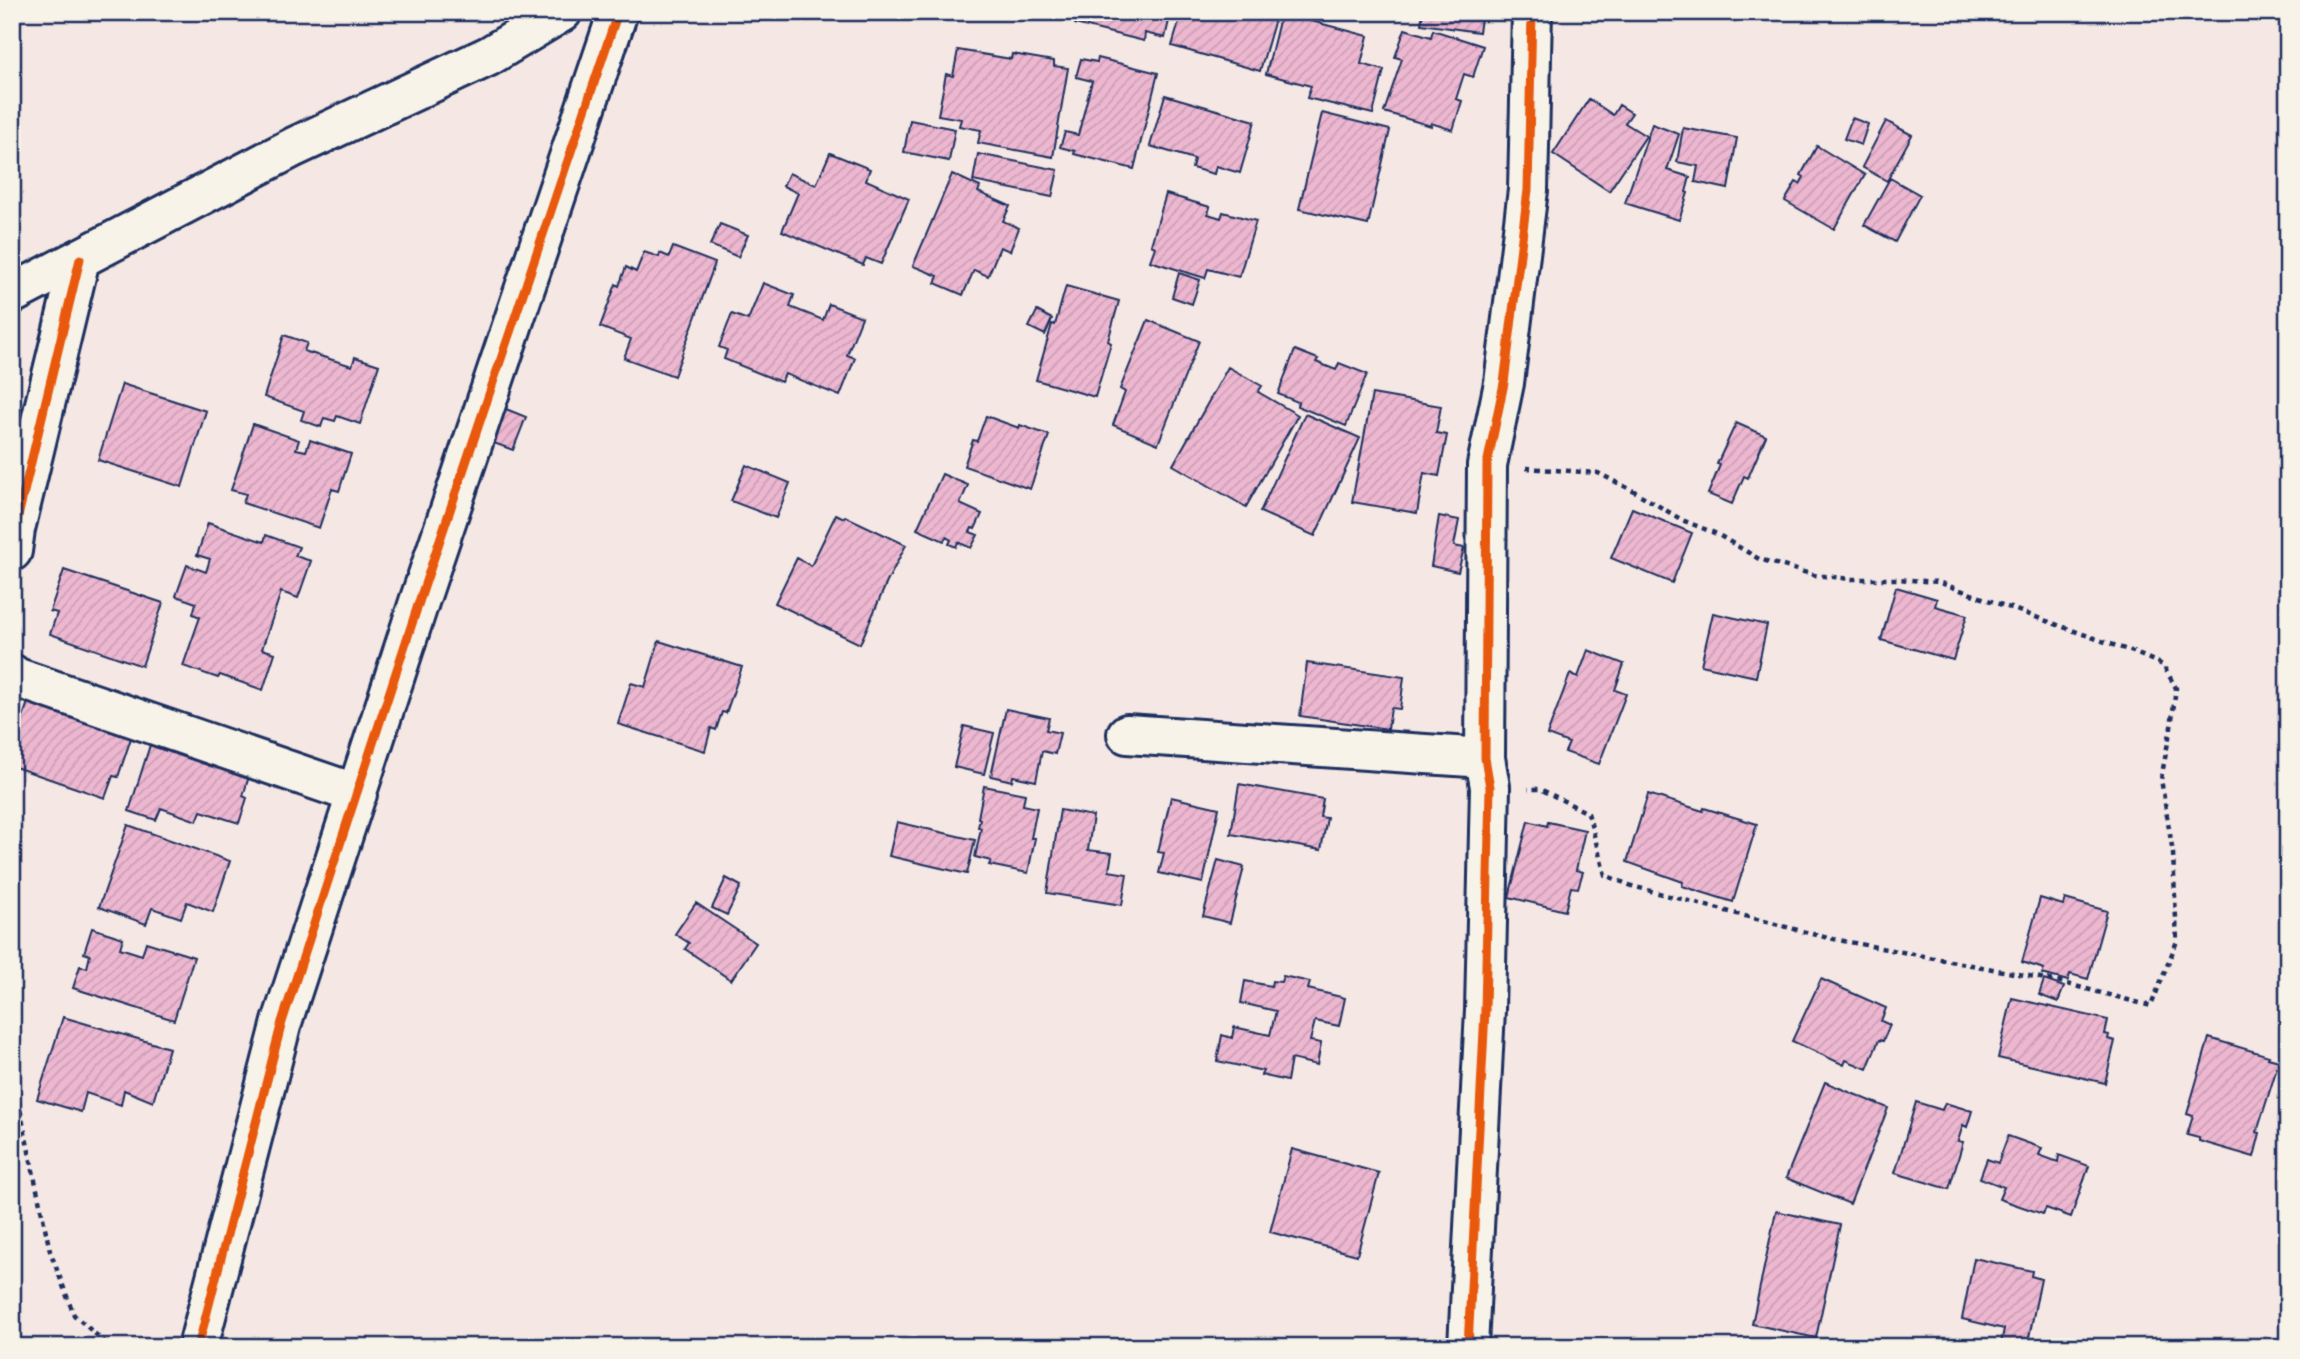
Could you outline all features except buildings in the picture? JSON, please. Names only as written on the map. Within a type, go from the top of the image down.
[{"type":"street","points":[[12,294],[294,147],[489,56],[562,12]]},
{"type":"street","points":[[198,1347],[282,1022],[618,12]]},
{"type":"street","points":[[1468,1347],[1485,1010],[1488,772],[1487,465],[1504,383],[1528,190],[1532,12]]},
{"type":"street","points":[[12,551],[80,258]]},
{"type":"street","points":[[12,674],[357,794]]},
{"type":"street","points":[[1127,734],[1488,772]]},
{"type":"path","points":[[1487,465],[1598,473],[1682,520],[1717,534],[1759,559],[1814,575],[1938,582],[2163,665],[2176,688],[2161,779],[2173,853],[2177,941],[2151,1006],[2043,978],[1828,937],[1632,886],[1605,876],[1588,813],[1540,789],[1488,772]]},
{"type":"path","points":[[12,1071],[51,1251],[74,1315],[110,1347]]},
{"type":"cycle path","points":[[198,1347],[282,1022],[420,599],[618,12]]},
{"type":"cycle path","points":[[1468,1347],[1485,1010],[1490,787],[1485,758],[1487,465],[1504,383],[1528,190],[1532,12]]},
{"type":"cycle path","points":[[12,551],[80,259]]}]
